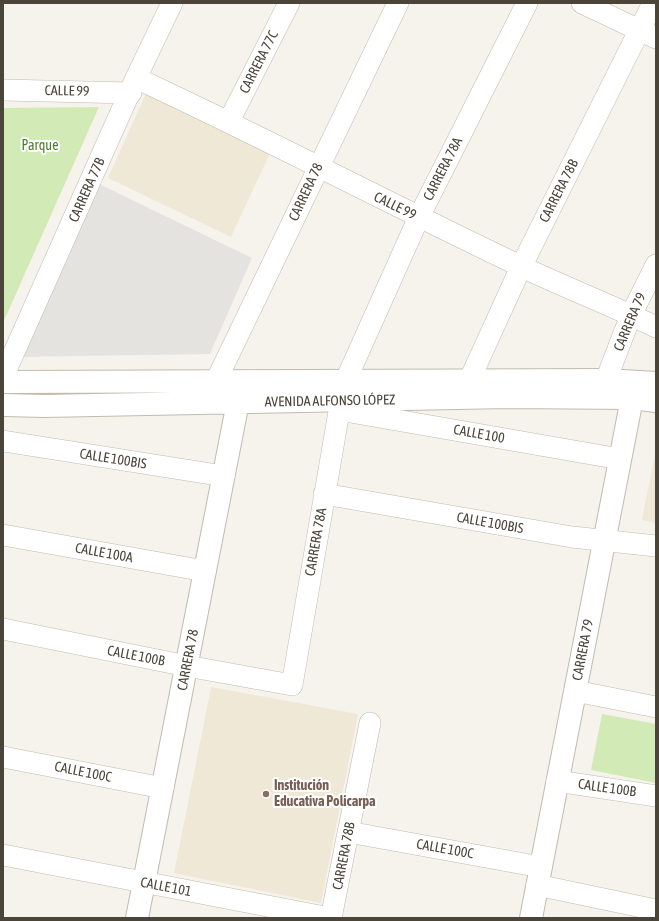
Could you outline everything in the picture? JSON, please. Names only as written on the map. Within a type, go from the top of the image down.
[{"type":"street","name":"CARRERA 77B","points":[[3,377],[172,3]]},
{"type":"street","name":"CARRERA 77C","points":[[229,122],[290,3]]},
{"type":"street","name":"CARRERA 78","points":[[216,381],[398,3]]},
{"type":"street","name":"CARRERA 78A","points":[[292,684],[342,397],[419,217],[527,3]]},
{"type":"street","points":[[582,3],[648,34]]},
{"type":"street","name":"CARRERA 78B","points":[[469,381],[521,266],[648,34],[653,3]]},
{"type":"street","name":"CALLE 99","points":[[3,90],[134,85],[229,122],[318,168],[521,266],[656,327]]},
{"type":"street","name":"CARRERA 79","points":[[606,380],[631,315],[656,265]]},
{"type":"street","name":"AVENIDA ALFONSO LÓPEZ","points":[[3,382],[216,381],[342,397],[469,381],[606,380],[641,388],[656,401]]},
{"type":"street","name":"AVENIDA ALFONSO LÓPEZ","points":[[3,405],[44,406],[238,402],[342,397],[641,388]]},
{"type":"street","name":"CARRERA 79","points":[[531,918],[620,458],[641,388]]},
{"type":"street","name":"CALLE 100","points":[[342,397],[620,458]]},
{"type":"street","name":"CARRERA 78","points":[[137,918],[238,402]]},
{"type":"street","name":"CALLE 100BIS","points":[[3,441],[224,476]]},
{"type":"street","name":"CALLE 100BIS","points":[[324,494],[572,537],[656,546]]},
{"type":"street","name":"CALLE 100A","points":[[3,535],[205,571]]},
{"type":"street","name":"CALLE 100B","points":[[3,629],[187,666],[292,684]]},
{"type":"street","points":[[575,691],[656,707]]},
{"type":"street","name":"CARRERA 78B","points":[[331,918],[370,723]]},
{"type":"street","name":"CALLE 100C","points":[[3,757],[163,788]]},
{"type":"street","name":"CALLE 100B","points":[[557,781],[656,796]]},
{"type":"street","name":"CALLE 100C","points":[[348,832],[539,876],[656,910]]},
{"type":"street","name":"CALLE 101","points":[[3,855],[331,918]]},
{"type":"shaded area","points":[[147,91],[271,151],[231,237],[108,178]]},
{"type":"shaded area","points":[[95,182],[252,258],[210,354],[14,357]]},
{"type":"shaded area","points":[[656,450],[656,523],[642,520]]},
{"type":"shaded area","name":"Institución Educativa Policarpa","points":[[211,687],[358,714],[321,903],[174,873]]},
{"type":"green space","name":"Parque","points":[[99,107],[3,323],[3,108]]},
{"type":"green space","points":[[602,714],[656,724],[656,783],[591,770]]},
{"type":"place","name":"Institución Educativa Policarpa","points":[[266,794]]}]
